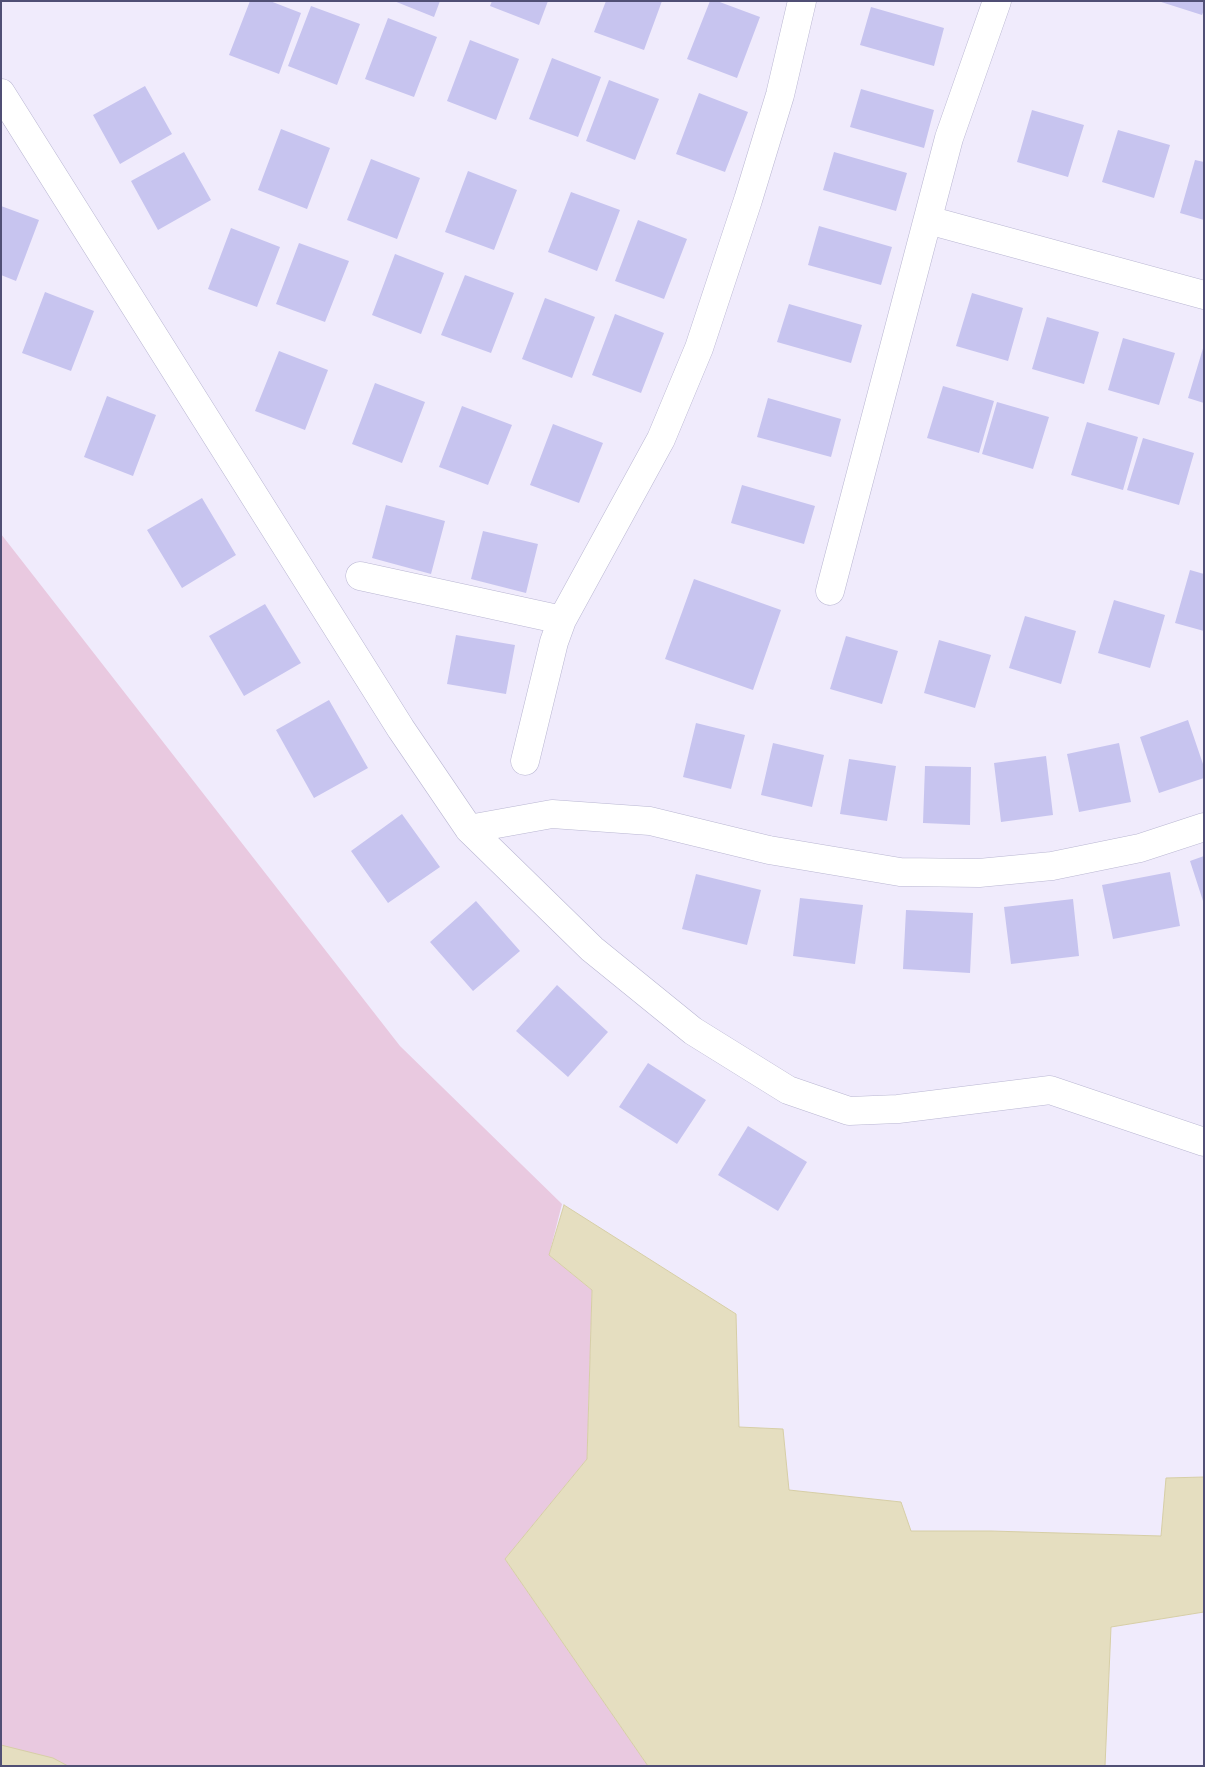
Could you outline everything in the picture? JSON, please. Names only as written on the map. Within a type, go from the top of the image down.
[{"type":"street","points":[[525,761],[554,642],[562,620],[661,439],[699,348],[748,200],[780,95],[802,1]]},
{"type":"street","points":[[830,591],[949,138],[997,1]]},
{"type":"street","points":[[1,93],[401,729],[469,829],[592,949],[693,1031],[788,1090],[849,1111],[898,1109],[1050,1090],[1204,1142]]},
{"type":"street","points":[[928,220],[1204,295]]},
{"type":"street","points":[[360,576],[562,620]]},
{"type":"street","points":[[469,829],[552,814],[650,821],[769,850],[900,872],[979,873],[1062,864],[1140,848],[1204,827]]},
{"type":"shaded area","points":[[1,534],[400,1046],[562,1204],[549,1255],[592,1290],[587,1459],[505,1559],[648,1766],[1,1766]]},
{"type":"shaded area","points":[[564,1205],[736,1314],[739,1427],[783,1429],[789,1490],[901,1502],[911,1531],[991,1531],[1161,1536],[1166,1478],[1204,1477],[1204,1612],[1111,1627],[1105,1766],[648,1766],[505,1559],[587,1459],[592,1290],[549,1255]]},
{"type":"shaded area","points":[[1,1745],[53,1758],[68,1766],[1,1766]]},
{"type":"building","points":[[250,1],[270,1],[301,13],[279,74],[229,55]]},
{"type":"building","points":[[394,1],[440,1],[434,17]]},
{"type":"building","points":[[492,1],[548,1],[539,25],[490,6]]},
{"type":"building","points":[[606,1],[662,1],[644,50],[594,32]]},
{"type":"building","points":[[710,1],[717,1],[760,17],[737,78],[687,59]]},
{"type":"building","points":[[1158,1],[1204,1],[1204,10],[1202,15]]},
{"type":"building","points":[[311,6],[360,24],[337,85],[288,66]]},
{"type":"building","points":[[871,7],[944,28],[934,66],[860,45]]},
{"type":"building","points":[[388,18],[437,37],[414,97],[365,79]]},
{"type":"building","points":[[470,40],[519,59],[496,120],[447,101]]},
{"type":"building","points":[[552,58],[601,77],[578,137],[529,119]]},
{"type":"building","points":[[609,80],[659,99],[635,160],[586,141]]},
{"type":"building","points":[[145,86],[172,134],[120,164],[93,115]]},
{"type":"building","points":[[861,89],[934,110],[924,148],[850,127]]},
{"type":"building","points":[[699,93],[748,112],[725,172],[676,154]]},
{"type":"building","points":[[1032,110],[1084,125],[1068,177],[1017,162]]},
{"type":"building","points":[[281,129],[330,148],[307,209],[258,190]]},
{"type":"building","points":[[1118,130],[1170,145],[1154,198],[1102,182]]},
{"type":"building","points":[[184,152],[211,200],[158,230],[131,181]]},
{"type":"building","points":[[834,152],[907,173],[896,211],[823,190]]},
{"type":"building","points":[[371,159],[420,178],[397,239],[347,220]]},
{"type":"building","points":[[1195,160],[1204,162],[1204,220],[1180,213]]},
{"type":"building","points":[[468,171],[517,190],[494,250],[445,232]]},
{"type":"building","points":[[571,192],[620,210],[597,271],[548,252]]},
{"type":"building","points":[[1,206],[39,220],[16,281],[1,275]]},
{"type":"building","points":[[638,220],[687,239],[664,299],[615,281]]},
{"type":"building","points":[[819,226],[892,247],[881,285],[808,265]]},
{"type":"building","points":[[231,228],[280,247],[257,307],[208,289]]},
{"type":"building","points":[[299,243],[349,261],[325,322],[276,304]]},
{"type":"building","points":[[395,254],[444,273],[421,334],[372,315]]},
{"type":"building","points":[[465,275],[514,293],[491,353],[441,335]]},
{"type":"building","points":[[45,292],[94,311],[71,371],[22,353]]},
{"type":"building","points":[[972,293],[1023,308],[1008,361],[956,346]]},
{"type":"building","points":[[545,298],[595,317],[572,378],[522,359]]},
{"type":"building","points":[[789,304],[862,325],[851,363],[777,342]]},
{"type":"building","points":[[615,314],[664,333],[641,393],[592,375]]},
{"type":"building","points":[[1047,317],[1099,332],[1084,384],[1032,369]]},
{"type":"building","points":[[1123,338],[1175,353],[1159,405],[1108,390]]},
{"type":"building","points":[[1204,345],[1204,403],[1188,398]]},
{"type":"building","points":[[279,351],[328,370],[305,430],[255,411]]},
{"type":"building","points":[[375,383],[425,402],[402,463],[352,444]]},
{"type":"building","points":[[943,386],[994,401],[979,453],[927,438]]},
{"type":"building","points":[[107,396],[156,415],[133,476],[84,457]]},
{"type":"building","points":[[768,398],[841,419],[831,457],[757,437]]},
{"type":"building","points":[[997,402],[1049,417],[1033,469],[982,454]]},
{"type":"building","points":[[462,406],[512,425],[488,485],[439,467]]},
{"type":"building","points":[[1087,422],[1138,437],[1123,490],[1071,475]]},
{"type":"building","points":[[553,424],[603,443],[579,503],[530,485]]},
{"type":"building","points":[[1143,438],[1194,453],[1179,505],[1127,490]]},
{"type":"building","points":[[742,485],[815,506],[804,544],[731,523]]},
{"type":"building","points":[[202,498],[236,555],[182,588],[147,530]]},
{"type":"building","points":[[386,505],[445,521],[431,574],[372,558]]},
{"type":"building","points":[[483,531],[538,544],[526,593],[471,579]]},
{"type":"building","points":[[1190,570],[1204,574],[1204,631],[1175,623]]},
{"type":"building","points":[[694,579],[781,610],[753,690],[665,659]]},
{"type":"building","points":[[1114,600],[1165,615],[1150,668],[1098,653]]},
{"type":"building","points":[[265,604],[301,663],[244,696],[209,636]]},
{"type":"building","points":[[1025,616],[1076,631],[1061,684],[1009,668]]},
{"type":"building","points":[[456,635],[515,645],[506,694],[447,684]]},
{"type":"building","points":[[846,636],[898,651],[882,704],[830,689]]},
{"type":"building","points":[[939,640],[991,655],[975,708],[924,693]]},
{"type":"building","points":[[329,700],[368,768],[314,798],[276,730]]},
{"type":"building","points":[[1188,720],[1204,767],[1204,778],[1159,793],[1140,737]]},
{"type":"building","points":[[696,723],[745,735],[731,789],[683,777]]},
{"type":"building","points":[[773,743],[824,755],[812,807],[761,795]]},
{"type":"building","points":[[1119,743],[1131,802],[1079,812],[1067,754]]},
{"type":"building","points":[[1046,756],[1053,815],[1001,822],[994,763]]},
{"type":"building","points":[[849,759],[896,766],[887,821],[840,814]]},
{"type":"building","points":[[925,766],[971,767],[970,825],[923,823]]},
{"type":"building","points":[[402,814],[440,867],[388,903],[351,851]]},
{"type":"building","points":[[1204,856],[1204,901],[1203,901],[1190,861]]},
{"type":"building","points":[[1170,872],[1180,926],[1113,939],[1102,885]]},
{"type":"building","points":[[696,874],[761,890],[747,945],[682,929]]},
{"type":"building","points":[[800,898],[863,905],[855,964],[793,956]]},
{"type":"building","points":[[1073,899],[1079,956],[1011,964],[1004,907]]},
{"type":"building","points":[[476,901],[520,951],[473,991],[430,942]]},
{"type":"building","points":[[906,910],[973,913],[970,973],[903,969]]},
{"type":"building","points":[[557,985],[608,1032],[568,1077],[516,1031]]},
{"type":"building","points":[[648,1063],[706,1100],[677,1144],[619,1107]]},
{"type":"building","points":[[748,1126],[807,1162],[778,1211],[718,1175]]}]
